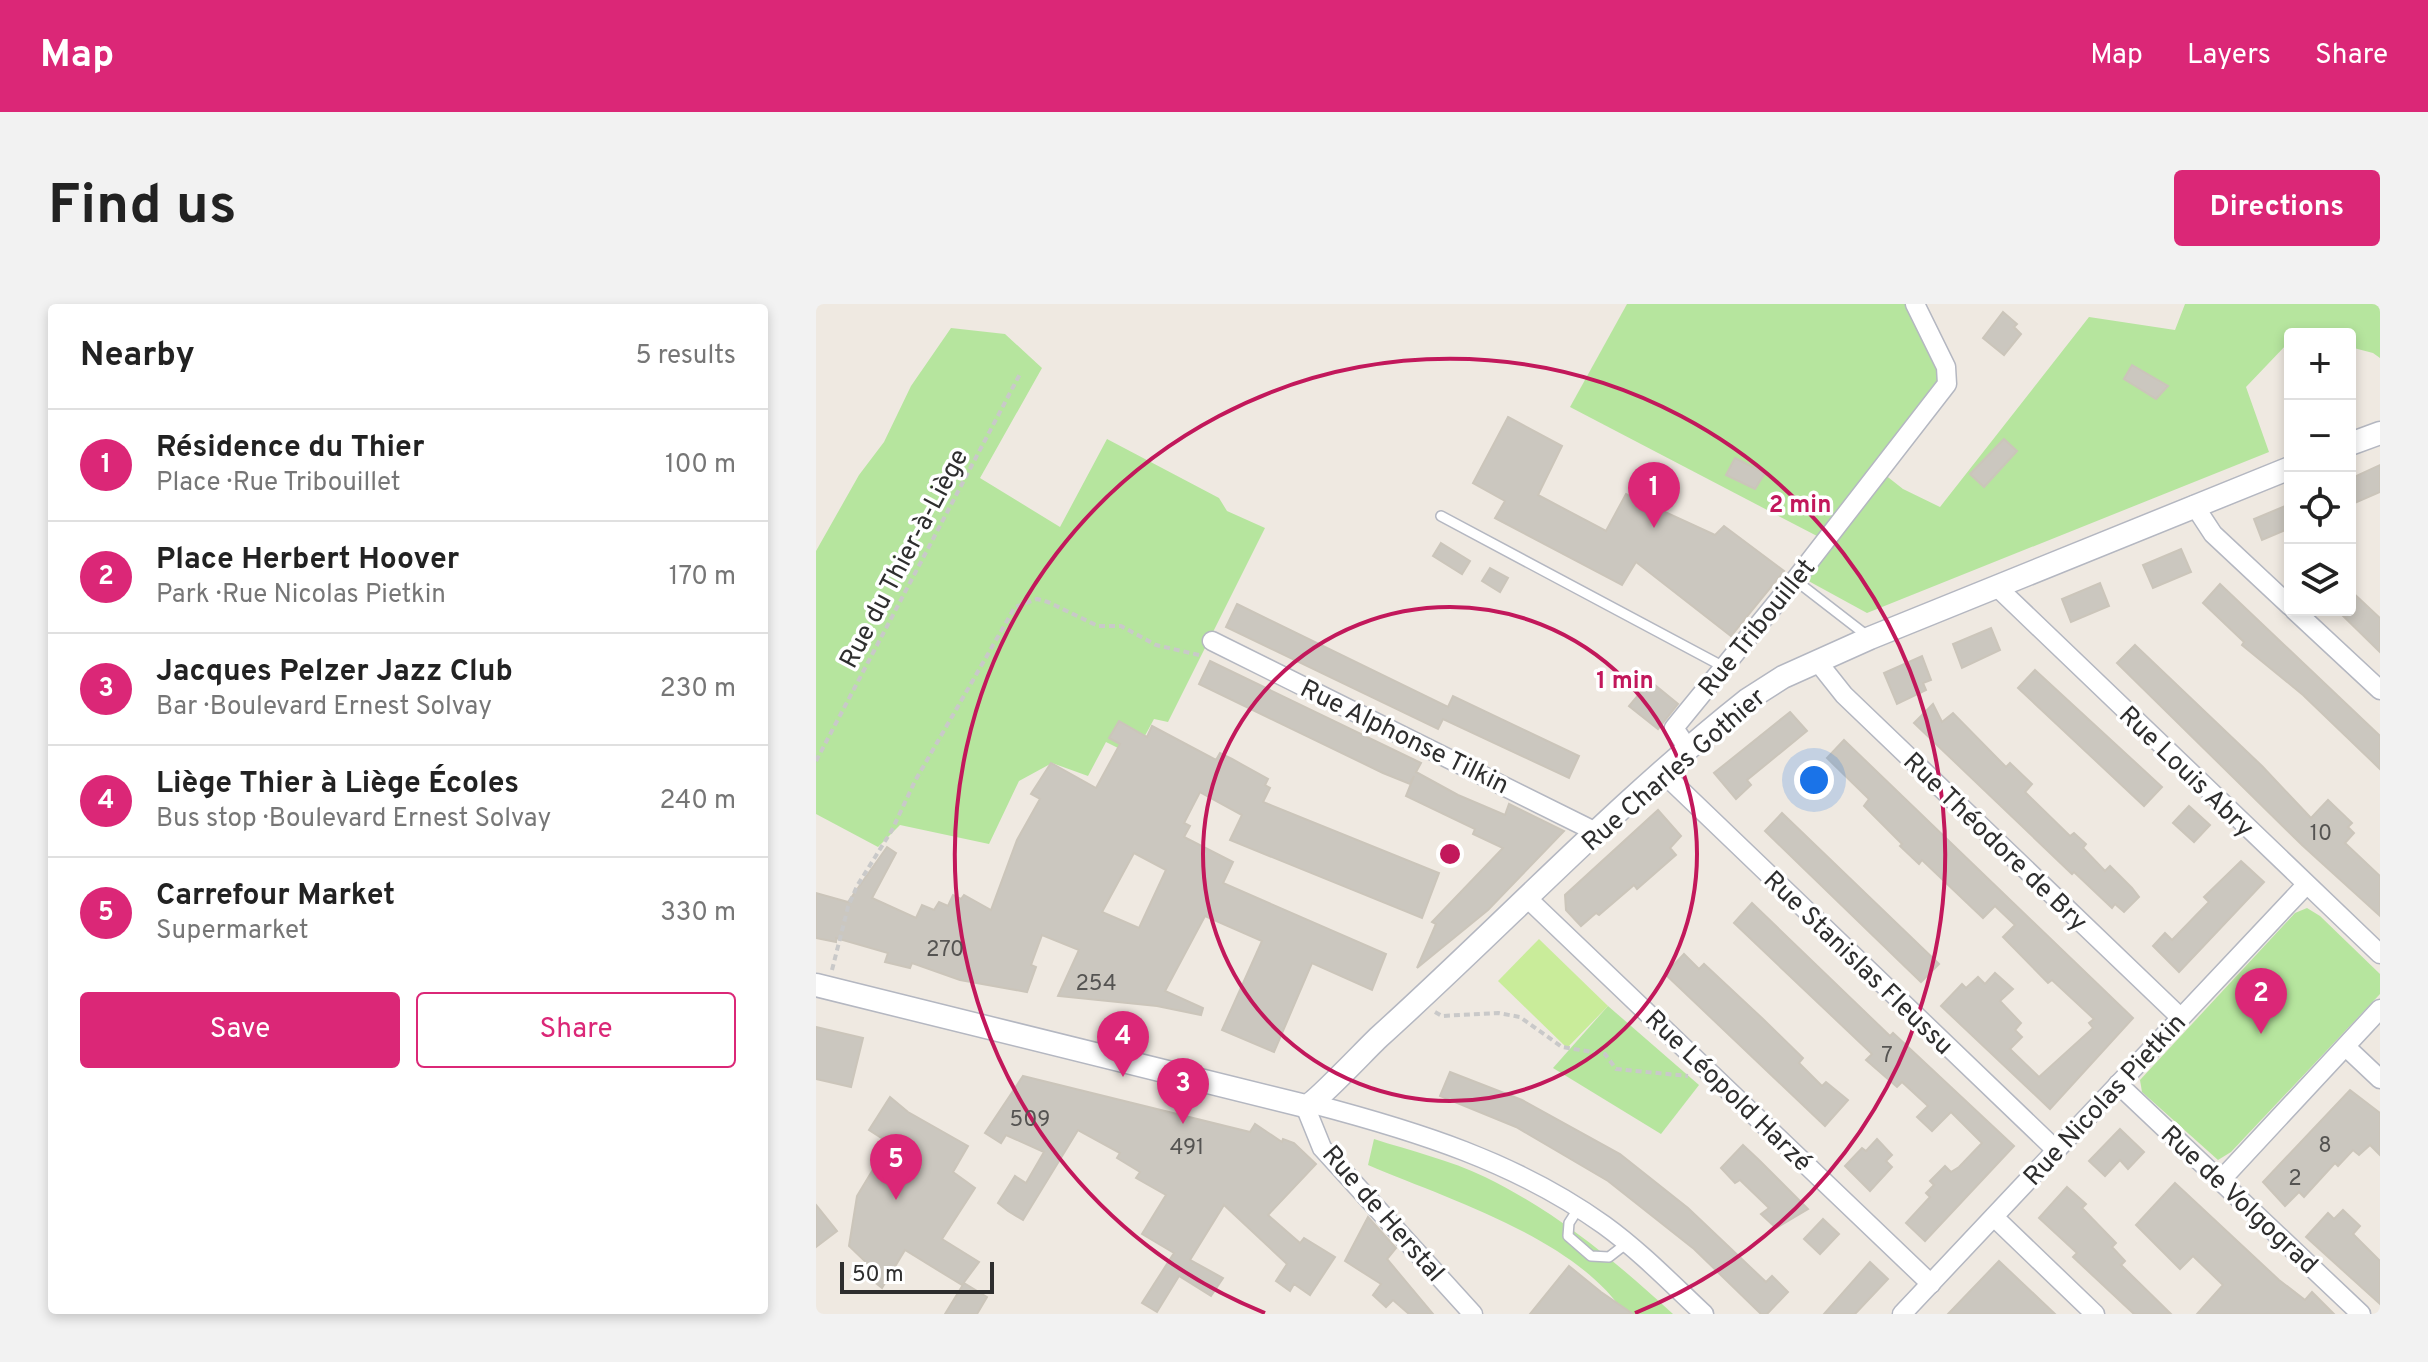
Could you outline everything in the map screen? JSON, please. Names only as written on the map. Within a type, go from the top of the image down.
[{"type":"street","name":"Rue Tribouillet","points":[[1689,750],[1674,728],[1795,580],[1947,384],[1946,367],[1915,304]]},
{"type":"street","points":[[2356,442],[2380,433]]},
{"type":"street","name":"Rue Charles Gothier","points":[[1309,1105],[1342,1070],[1429,992],[1526,897],[1747,700],[1783,677],[1870,638],[2284,470]]},
{"type":"street","points":[[2194,505],[2213,534],[2284,600]]},
{"type":"street","name":"Rue Louis Abry","points":[[1996,586],[2380,954]]},
{"type":"street","points":[[2300,616],[2380,690]]},
{"type":"street","name":"Rue Alphonse Tilkin","points":[[1212,641],[1598,833]]},
{"type":"street","name":"Rue Théodore de Bry","points":[[1817,661],[1844,695],[2180,1017]]},
{"type":"street","name":"Rue Stanislas Fleussu","points":[[1663,773],[2056,1150]]},
{"type":"street","name":"Rue Nicolas Pietkin","points":[[1902,1314],[2306,885]]},
{"type":"street","name":"Rue Léopold Harzé","points":[[1526,897],[1931,1284]]},
{"type":"street","points":[[822,987],[1309,1105],[1457,1146],[1530,1178],[1578,1209],[1627,1243],[1704,1314]]},
{"type":"street","points":[[2221,1180],[2380,1009]]},
{"type":"street","points":[[2346,1047],[2380,1079]]},
{"type":"street","name":"Rue de Volgograd","points":[[2118,1084],[2361,1314]]},
{"type":"street","name":"Rue de Herstal","points":[[1309,1105],[1322,1148],[1473,1314]]},
{"type":"street","points":[[1994,1217],[2095,1314]]},
{"type":"lane","points":[[1441,516],[1724,667]]},
{"type":"lane","points":[[1795,580],[1870,638]]},
{"type":"lane","points":[[1578,1209],[1569,1223],[1568,1236],[1591,1256],[1609,1257],[1627,1243]]},
{"type":"path","name":"Rue du Thier-à-Liège","points":[[816,761],[1021,372]]},
{"type":"path","points":[[822,987],[857,886],[892,830],[915,781],[1015,607],[1037,599],[1098,626],[1121,626],[1156,645],[1198,655],[1206,654],[1212,641]]},
{"type":"path","points":[[1429,992],[1435,1012],[1442,1016],[1498,1013],[1520,1017],[1562,1047],[1605,1054],[1616,1069],[1685,1079],[1702,1064]]},
{"type":"green space","points":[[1627,304],[1910,304],[1942,384],[1817,536],[1570,407]]},
{"type":"green space","points":[[2185,304],[2380,304],[2380,358],[2356,349],[2356,328],[2284,328],[2284,347],[2246,387],[2269,452],[1867,613],[1803,578],[1884,474],[1903,489],[1940,507],[2089,317],[2175,330]]},
{"type":"green space","points":[[951,328],[1005,334],[1042,368],[980,478],[1060,527],[1107,439],[1219,498],[1227,511],[1265,528],[1168,722],[1154,719],[1134,756],[1106,742],[1088,776],[1052,763],[1019,781],[989,844],[900,825],[878,847],[816,814],[816,551],[859,475],[884,442],[911,386]]},
{"type":"green space","points":[[2307,908],[2320,916],[2380,974],[2380,994],[2231,1152],[2218,1160],[2142,1092],[2140,1080],[2295,913]]},
{"type":"green space","points":[[1539,939],[1608,1006],[1567,1048],[1498,981]]},
{"type":"green space","points":[[1608,1006],[1699,1085],[1661,1134],[1553,1068]]},
{"type":"green space","points":[[1374,1139],[1485,1177],[1537,1206],[1584,1239],[1673,1314],[1625,1314],[1603,1287],[1543,1243],[1472,1207],[1368,1165]]},
{"type":"building","points":[[2003,312],[2017,324],[2014,327],[2021,334],[2004,355],[1983,338]]},
{"type":"building","points":[[2132,365],[2168,386],[2156,399],[2124,379]]},
{"type":"building","points":[[1508,417],[1562,446],[1538,495],[1606,531],[1626,494],[1715,535],[1724,526],[1784,571],[1731,636],[1636,562],[1622,585],[1495,518],[1505,501],[1473,483]]},
{"type":"building","points":[[2004,439],[2017,451],[1984,487],[1970,474]]},
{"type":"building","points":[[1735,458],[1765,473],[1755,489],[1726,475]]},
{"type":"building","points":[[2380,465],[2380,492],[2356,502],[2356,476]]},
{"type":"building","points":[[2284,506],[2284,531],[2262,540],[2254,519]]},
{"type":"building","points":[[1441,543],[1470,561],[1462,574],[1433,556]]},
{"type":"building","points":[[2181,549],[2191,572],[2153,588],[2143,565]]},
{"type":"building","points":[[1490,568],[1508,578],[1500,592],[1482,581]]},
{"type":"building","points":[[2100,583],[2109,606],[2071,622],[2062,599]]},
{"type":"building","points":[[2220,584],[2380,736],[2380,769],[2303,695],[2242,645],[2244,642],[2203,603]]},
{"type":"building","points":[[2356,596],[2380,618],[2380,652],[2343,616],[2356,616]]},
{"type":"building","points":[[1237,604],[1448,707],[1453,696],[1579,756],[1569,778],[1443,719],[1438,729],[1226,627]]},
{"type":"building","points":[[1991,628],[2000,650],[1962,668],[1953,644]]},
{"type":"building","points":[[2135,645],[2262,766],[2311,818],[2328,800],[2352,823],[2348,827],[2354,833],[2345,843],[2380,876],[2380,916],[2302,845],[2117,663]]},
{"type":"building","points":[[1922,656],[1931,680],[1923,683],[1926,690],[1897,704],[1884,673]]},
{"type":"building","points":[[1210,661],[1421,763],[1416,772],[1458,795],[1505,815],[1509,804],[1564,831],[1488,910],[1417,968],[1436,924],[1432,922],[1503,848],[1473,834],[1475,829],[1406,796],[1414,776],[1410,784],[1383,773],[1199,684]]},
{"type":"building","points":[[2035,670],[2162,787],[2144,806],[2018,688]]},
{"type":"building","points":[[1650,681],[1678,704],[1658,729],[1629,706]]},
{"type":"building","points":[[1933,704],[1942,722],[1953,713],[2006,767],[2010,763],[2032,784],[2025,792],[2070,836],[2074,833],[2086,844],[2083,848],[2105,871],[2110,866],[2132,888],[2139,897],[2124,912],[2115,904],[2112,908],[2074,872],[2072,874],[1914,723]]},
{"type":"building","points":[[1790,712],[1807,731],[1747,780],[1751,785],[1736,799],[1714,773]]},
{"type":"building","points":[[1119,721],[1147,737],[1152,726],[1216,760],[1220,753],[1268,779],[1265,785],[1270,788],[1263,802],[1439,873],[1422,918],[1230,840],[1242,815],[1200,792],[1184,823],[1190,826],[1184,837],[1233,862],[1223,883],[1386,954],[1372,990],[1312,963],[1274,1052],[1222,1030],[1262,941],[1205,916],[1165,991],[1203,1008],[1201,1015],[1157,1006],[1058,996],[1079,950],[1042,935],[1031,965],[1036,967],[1027,992],[960,980],[912,963],[910,968],[885,962],[888,953],[836,938],[836,942],[816,938],[816,893],[848,902],[887,847],[896,853],[872,898],[916,918],[922,905],[934,910],[939,902],[948,906],[953,895],[961,899],[964,895],[991,910],[1017,840],[1040,799],[1031,794],[1051,763],[1096,788],[1120,744],[1109,738]],"holes":[[[1134,853],[1166,870],[1139,928],[1102,912]]]},
{"type":"building","points":[[1844,740],[2133,1018],[2050,1109],[1941,1006],[1962,984],[1966,988],[1978,977],[1985,984],[1995,973],[2013,989],[2000,1001],[2021,1023],[2015,1030],[2022,1037],[2010,1049],[2039,1077],[2093,1028],[2089,1023],[2094,1019],[2052,980],[2048,983],[2003,937],[2015,925],[1995,906],[1983,918],[1922,860],[1919,864],[1864,806],[1869,799],[1827,758]]},
{"type":"building","points":[[2189,806],[2210,825],[2194,842],[2173,823]]},
{"type":"building","points":[[1658,810],[1681,836],[1670,848],[1676,855],[1637,889],[1634,885],[1581,926],[1566,910],[1565,895]]},
{"type":"building","points":[[1782,813],[1939,964],[1921,982],[1765,831]]},
{"type":"building","points":[[2241,861],[2264,882],[2179,972],[2153,946],[2165,933],[2172,940],[2209,902],[2204,897]]},
{"type":"building","points":[[1752,903],[1890,1036],[1893,1033],[2014,1146],[1925,1241],[1906,1223],[1930,1197],[1926,1193],[1934,1185],[1930,1181],[1945,1166],[1951,1172],[1959,1167],[1982,1143],[1951,1112],[1932,1131],[1917,1117],[1928,1106],[1902,1082],[1897,1087],[1866,1060],[1872,1054],[1734,923]]},
{"type":"building","points":[[1684,954],[1699,969],[1704,964],[1763,1019],[1803,1058],[1799,1063],[1822,1086],[1826,1082],[1848,1100],[1825,1126],[1665,974]]},
{"type":"building","points":[[816,1027],[863,1038],[851,1087],[816,1079]]},
{"type":"building","points":[[1450,1072],[1522,1100],[1620,1154],[1688,1208],[1766,1282],[1772,1276],[1788,1292],[1767,1314],[1761,1314],[1694,1249],[1608,1181],[1516,1127],[1440,1096]]},
{"type":"building","points":[[1023,1076],[1250,1132],[1255,1124],[1282,1142],[1283,1139],[1294,1143],[1316,1164],[1268,1215],[1300,1243],[1304,1238],[1335,1257],[1310,1295],[1294,1284],[1290,1291],[1276,1281],[1287,1264],[1224,1205],[1190,1260],[1223,1278],[1211,1296],[1179,1276],[1157,1312],[1142,1303],[1174,1253],[1142,1234],[1166,1195],[1136,1178],[1140,1172],[1117,1158],[1120,1153],[1078,1130],[1023,1220],[1008,1211],[998,1203],[1015,1176],[1026,1183],[1044,1152],[1006,1135],[1001,1143],[985,1133]]},
{"type":"building","points":[[2350,1090],[2380,1113],[2380,1155],[2370,1145],[2359,1155],[2353,1150],[2338,1166],[2335,1163],[2304,1197],[2299,1192],[2285,1206],[2263,1182]]},
{"type":"building","points":[[890,1097],[908,1112],[968,1146],[953,1172],[975,1188],[942,1239],[979,1262],[962,1285],[905,1250],[882,1288],[866,1275],[872,1268],[849,1246],[857,1196],[889,1143],[869,1130]]},
{"type":"building","points":[[2120,1129],[2144,1152],[2128,1169],[2120,1160],[2105,1176],[2089,1161]]},
{"type":"building","points":[[1877,1139],[1892,1155],[1886,1161],[1892,1167],[1870,1191],[1845,1166],[1862,1148],[1866,1151]]},
{"type":"building","points":[[1743,1145],[1808,1209],[1776,1228],[1761,1214],[1769,1208],[1740,1180],[1735,1183],[1721,1168]]},
{"type":"building","points":[[2175,1183],[2279,1280],[2305,1300],[2312,1292],[2334,1314],[2197,1314],[2223,1285],[2193,1256],[2180,1269],[2136,1225]]},
{"type":"building","points":[[2067,1187],[2086,1204],[2082,1208],[2116,1243],[2112,1247],[2125,1261],[2121,1265],[2171,1314],[2134,1314],[2073,1257],[2077,1253],[2039,1218]]},
{"type":"building","points":[[816,1205],[837,1231],[816,1247]]},
{"type":"building","points":[[2343,1210],[2360,1226],[2353,1234],[2380,1261],[2380,1304],[2306,1237],[2328,1213],[2334,1219]]},
{"type":"building","points":[[1368,1217],[1396,1248],[1387,1259],[1433,1314],[1409,1314],[1393,1300],[1386,1307],[1373,1295],[1381,1284],[1345,1261]]},
{"type":"building","points":[[1823,1219],[1839,1234],[1820,1254],[1804,1239]]},
{"type":"building","points":[[1999,1261],[2055,1314],[1948,1314]]},
{"type":"building","points":[[1870,1262],[1888,1279],[1855,1314],[1824,1314]]},
{"type":"building","points":[[1569,1266],[1601,1292],[1633,1314],[1530,1314]]},
{"type":"building","points":[[964,1283],[987,1297],[977,1314],[945,1314]]},
{"type":"place","name":"Résidence du Thier","points":[[1654,528]]},
{"type":"place","name":"Place Herbert Hoover","points":[[2261,1034]]},
{"type":"place","name":"Liège Thier à Liège Écoles","points":[[1123,1077]]},
{"type":"place","name":"Jacques Pelzer Jazz Club","points":[[1183,1124]]},
{"type":"place","name":"Carrefour Market","points":[[896,1200]]}]
